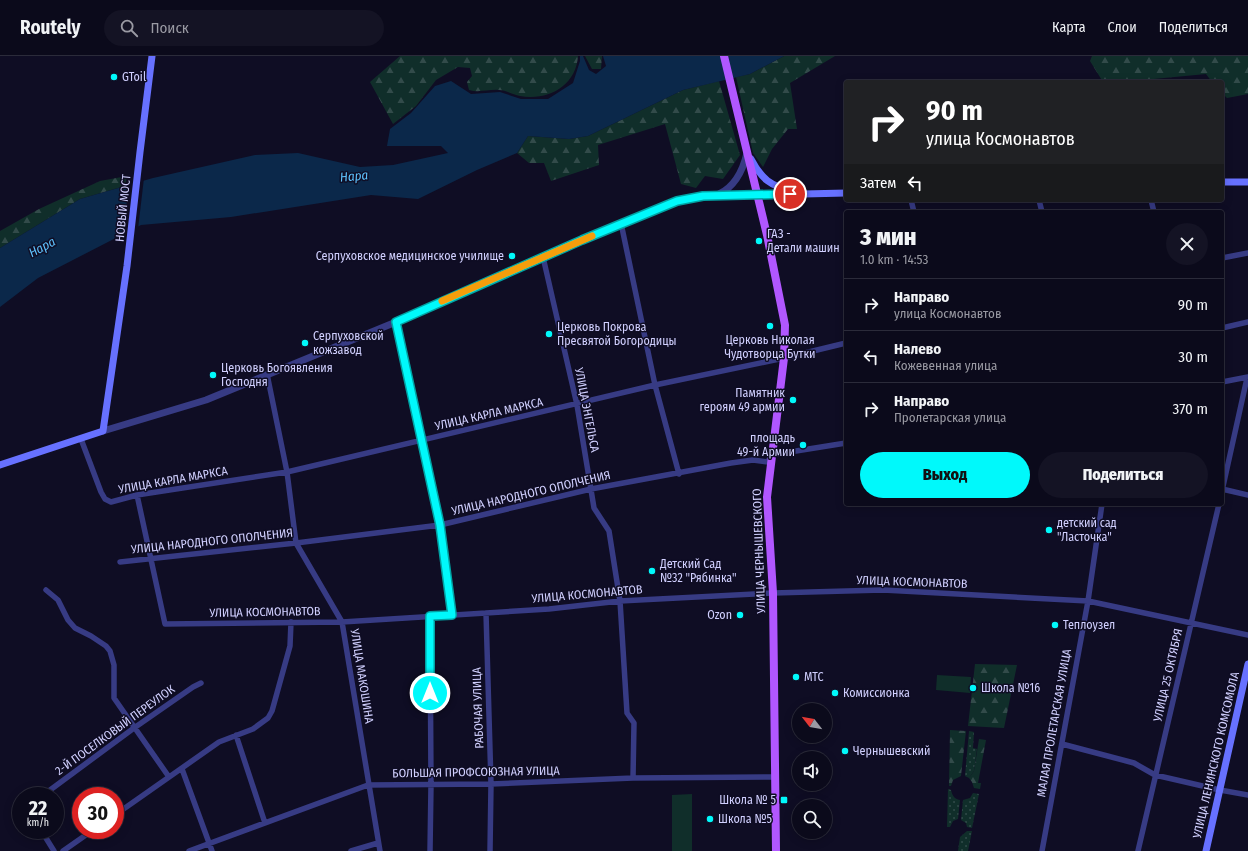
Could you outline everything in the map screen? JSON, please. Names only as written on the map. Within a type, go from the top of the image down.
[{"type":"main road","name":"НОВЫЙ МОСТ","points":[[103,431],[127,266],[152,56]]},
{"type":"main road","name":"УЛИЦА ЧЕРНЫШЕВСКОГО","points":[[724,56],[767,235],[784,325],[784,358],[771,455],[767,498],[773,593],[776,851]]},
{"type":"main road","points":[[747,153],[757,171],[768,182],[801,194]]},
{"type":"main road","points":[[1224,182],[1248,182]]},
{"type":"main road","points":[[758,195],[844,193]]},
{"type":"main road","points":[[0,465],[103,431]]},
{"type":"main road","name":"УЛИЦА ЛЕНИНСКОГО КОМСОМОЛА","points":[[1206,851],[1248,664]]},
{"type":"street","points":[[716,195],[727,190],[734,184],[744,165],[747,153]]},
{"type":"street","points":[[103,431],[206,400],[396,322],[621,223],[677,201],[716,195],[758,195]]},
{"type":"street","points":[[621,223],[655,385],[679,474]]},
{"type":"street","points":[[1224,258],[1248,253]]},
{"type":"street","name":"УЛИЦА ЭНГЕЛЬСА","points":[[543,257],[577,405],[594,508],[609,531],[620,601],[627,713],[634,723],[633,778]]},
{"type":"street","points":[[396,322],[440,525],[452,615]]},
{"type":"street","points":[[1224,328],[1248,322]]},
{"type":"street","name":"УЛИЦА КАРЛА МАРКСА","points":[[81,439],[104,499],[111,502],[137,495],[287,472],[577,405],[655,385],[784,358],[844,343]]},
{"type":"street","name":"УЛИЦА МАКОШИНА","points":[[267,374],[287,472],[296,543],[342,622],[380,851]]},
{"type":"street","points":[[1224,382],[1247,377],[1224,481]]},
{"type":"street","name":"УЛИЦА НАРОДНОГО ОПОЛЧЕНИЯ","points":[[120,562],[296,543],[440,525],[591,490],[731,463],[753,460],[768,462],[771,455],[844,443]]},
{"type":"street","points":[[1224,490],[1248,495]]},
{"type":"street","points":[[137,495],[150,558]]},
{"type":"street","name":"МАЛАЯ ПРОЛЕТАРСКАЯ УЛИЦА","points":[[1042,851],[1088,601],[1102,506]]},
{"type":"street","name":"УЛИЦА 25 ОКТЯБРЯ","points":[[1138,851],[1219,506]]},
{"type":"street","name":"УЛИЦА КОСМОНАВТОВ","points":[[150,558],[165,624],[342,622],[549,609],[620,601],[773,593],[883,590],[1088,601],[1248,635]]},
{"type":"street","points":[[46,590],[58,600],[68,620],[75,628],[91,636],[106,646],[110,651],[114,665],[114,698],[169,777]]},
{"type":"street","name":"РАБОЧАЯ УЛИЦА","points":[[486,613],[491,784],[490,851]]},
{"type":"street","points":[[430,616],[430,851]]},
{"type":"street","points":[[124,809],[218,742],[253,728],[268,718],[272,711],[290,646],[291,622]]},
{"type":"street","name":"2-Й ПОСЕЛКОВЫЙ ПЕРЕУЛОК","points":[[54,787],[134,728],[201,683]]},
{"type":"street","points":[[236,735],[265,823]]},
{"type":"street","points":[[1062,744],[1134,763],[1155,775],[1248,795]]},
{"type":"street","points":[[182,769],[212,851]]},
{"type":"street","name":"БОЛЬШАЯ ПРОФСОЮЗНАЯ УЛИЦА","points":[[189,851],[368,785],[491,784],[633,778],[775,777]]},
{"type":"street","points":[[47,839],[54,851]]},
{"type":"street","points":[[63,851],[80,839]]},
{"type":"street","points":[[351,851],[378,843]]},
{"type":"green space","points":[[400,56],[578,56],[576,67],[572,76],[566,83],[559,89],[541,96],[520,96],[502,90],[469,90],[467,82],[472,76],[470,68],[458,67],[436,80],[416,106],[393,124],[370,82]]},
{"type":"green space","points":[[585,56],[602,56],[601,69],[592,69]]},
{"type":"green space","points":[[784,56],[835,56],[790,83],[797,129],[788,129],[772,149],[763,167],[753,153],[736,77],[750,74]]},
{"type":"green space","points":[[1092,56],[1248,56],[1248,94],[1227,98],[1224,95],[1224,80],[1210,80],[1206,74],[1143,80],[1102,80],[1090,61]]},
{"type":"green space","points":[[719,81],[740,155],[723,179],[705,176],[696,188],[681,184],[665,124],[598,145],[599,165],[551,181],[544,163],[529,163],[517,153],[528,136],[569,139],[588,136],[683,90]]},
{"type":"green space","points":[[127,176],[125,186],[80,199],[0,248],[0,231],[39,209],[100,181]]},
{"type":"green space","points":[[975,664],[1017,665],[1004,728],[968,726]]},
{"type":"green space","points":[[937,675],[971,677],[970,693],[936,690]]},
{"type":"green space","points":[[950,730],[966,731],[961,776],[953,780],[951,786],[949,786]]},
{"type":"green space","points":[[969,731],[974,732],[973,748],[977,749],[974,771],[969,778],[965,776]]},
{"type":"green space","points":[[979,739],[986,740],[978,783],[981,783],[980,789],[974,788],[969,778],[974,771]]},
{"type":"green space","points":[[948,789],[951,790],[955,798],[960,800],[958,819],[953,821],[950,827],[947,827]]},
{"type":"green space","points":[[973,793],[979,794],[972,828],[967,827],[966,823],[961,820],[963,800],[970,798]]},
{"type":"green space","points":[[692,794],[692,851],[672,851],[672,795]]},
{"type":"green space","points":[[967,831],[972,831],[968,851],[958,851],[960,837]]},
{"type":"water","name":"Нара","points":[[580,56],[583,56],[589,70],[596,74],[606,66],[603,56],[784,56],[750,74],[683,90],[588,136],[569,139],[528,136],[517,153],[477,170],[418,199],[371,195],[231,217],[141,225],[38,278],[0,307],[0,248],[80,199],[153,178],[255,155],[298,153],[360,167],[393,165],[448,153],[441,146],[387,146],[390,129],[411,113],[435,86],[451,81],[471,94],[500,92],[521,99],[548,99],[573,83],[580,61]]},
{"type":"pier","points":[[144,178],[138,229],[123,236],[129,182]]},
{"type":"slow traffic","points":[[442,301],[592,236]]},
{"type":"place","name":"GToil","points":[[114,77]]},
{"type":"place","name":"ГАЗ - Детали машин","points":[[759,241]]},
{"type":"place","name":"Серпуховское медицинское училище","points":[[512,256]]},
{"type":"place","name":"Церковь Николая Чудотворца Бутки","points":[[770,326]]},
{"type":"place","name":"Церковь Покрова Пресвятой Богородицы","points":[[549,334]]},
{"type":"place","name":"Серпуховской кожзавод","points":[[305,343]]},
{"type":"place","name":"Церковь Богоявления Господня","points":[[213,375]]},
{"type":"place","name":"Памятник героям 49 армии","points":[[793,400]]},
{"type":"place","name":"площадь 49-й Армии","points":[[803,445]]},
{"type":"place","name":"детский сад \"Ласточка\"","points":[[1049,530]]},
{"type":"place","name":"Детский Сад №32 \"Рябинка\"","points":[[652,571]]},
{"type":"place","name":"Ozon","points":[[740,615]]},
{"type":"place","name":"Теплоузел","points":[[1055,625]]},
{"type":"place","name":"МТС","points":[[796,677]]},
{"type":"place","name":"Школа №16","points":[[973,688]]},
{"type":"place","name":"Комиссионка","points":[[835,693]]},
{"type":"place","name":"Чернышевский","points":[[845,751]]},
{"type":"place","name":"Школа № 5","points":[[784,800]]},
{"type":"place","name":"Школа №5","points":[[710,819]]},
{"type":"route","points":[[430,693],[430,616],[452,615],[440,525],[396,322],[621,223],[677,201],[703,196],[790,194]]}]
